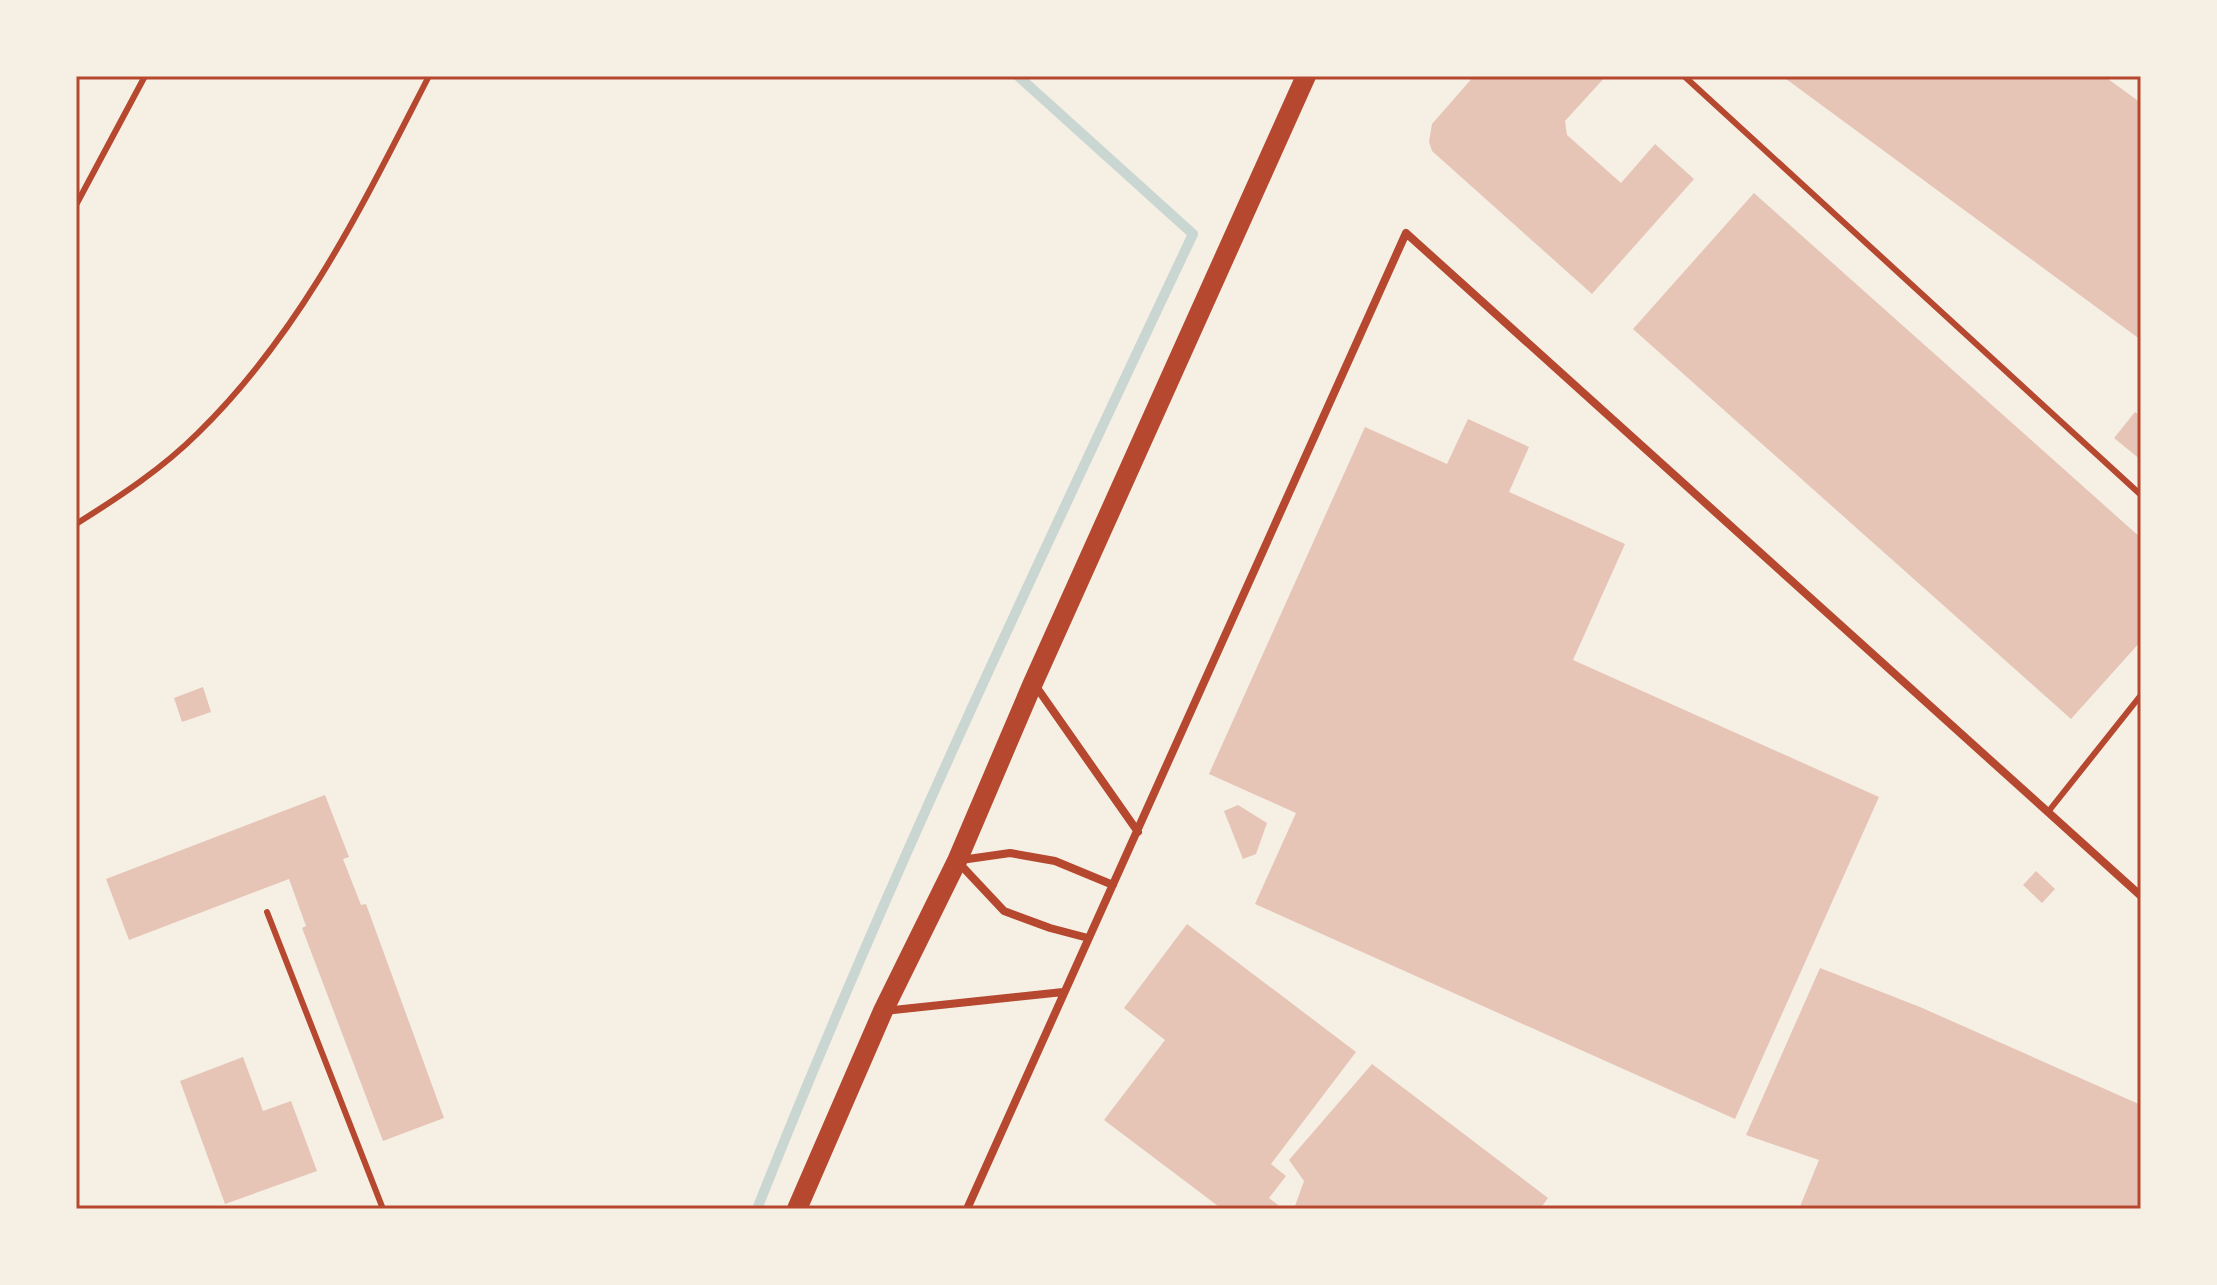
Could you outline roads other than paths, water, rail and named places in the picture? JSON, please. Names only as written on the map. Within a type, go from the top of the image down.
[{"type":"main road","points":[[797,1209],[883,1011],[957,861],[1033,683],[1306,76]]},
{"type":"street","points":[[967,1209],[1406,233],[2141,896]]},
{"type":"street","points":[[1033,683],[1138,832]]},
{"type":"street","points":[[957,861],[1010,853],[1055,861],[1113,885]]},
{"type":"street","points":[[957,861],[1004,911],[1088,938]]},
{"type":"street","points":[[883,1011],[1063,992]]},
{"type":"lane","points":[[76,205],[145,76]]},
{"type":"lane","points":[[76,524],[136,485],[197,435],[251,377],[300,311],[348,234],[429,76]]},
{"type":"lane","points":[[1684,76],[2141,495]]},
{"type":"lane","points":[[2048,812],[2141,695]]},
{"type":"lane","points":[[267,912],[383,1209]]},
{"type":"waterway","points":[[757,1209],[912,840],[1193,234],[1018,76]]}]
